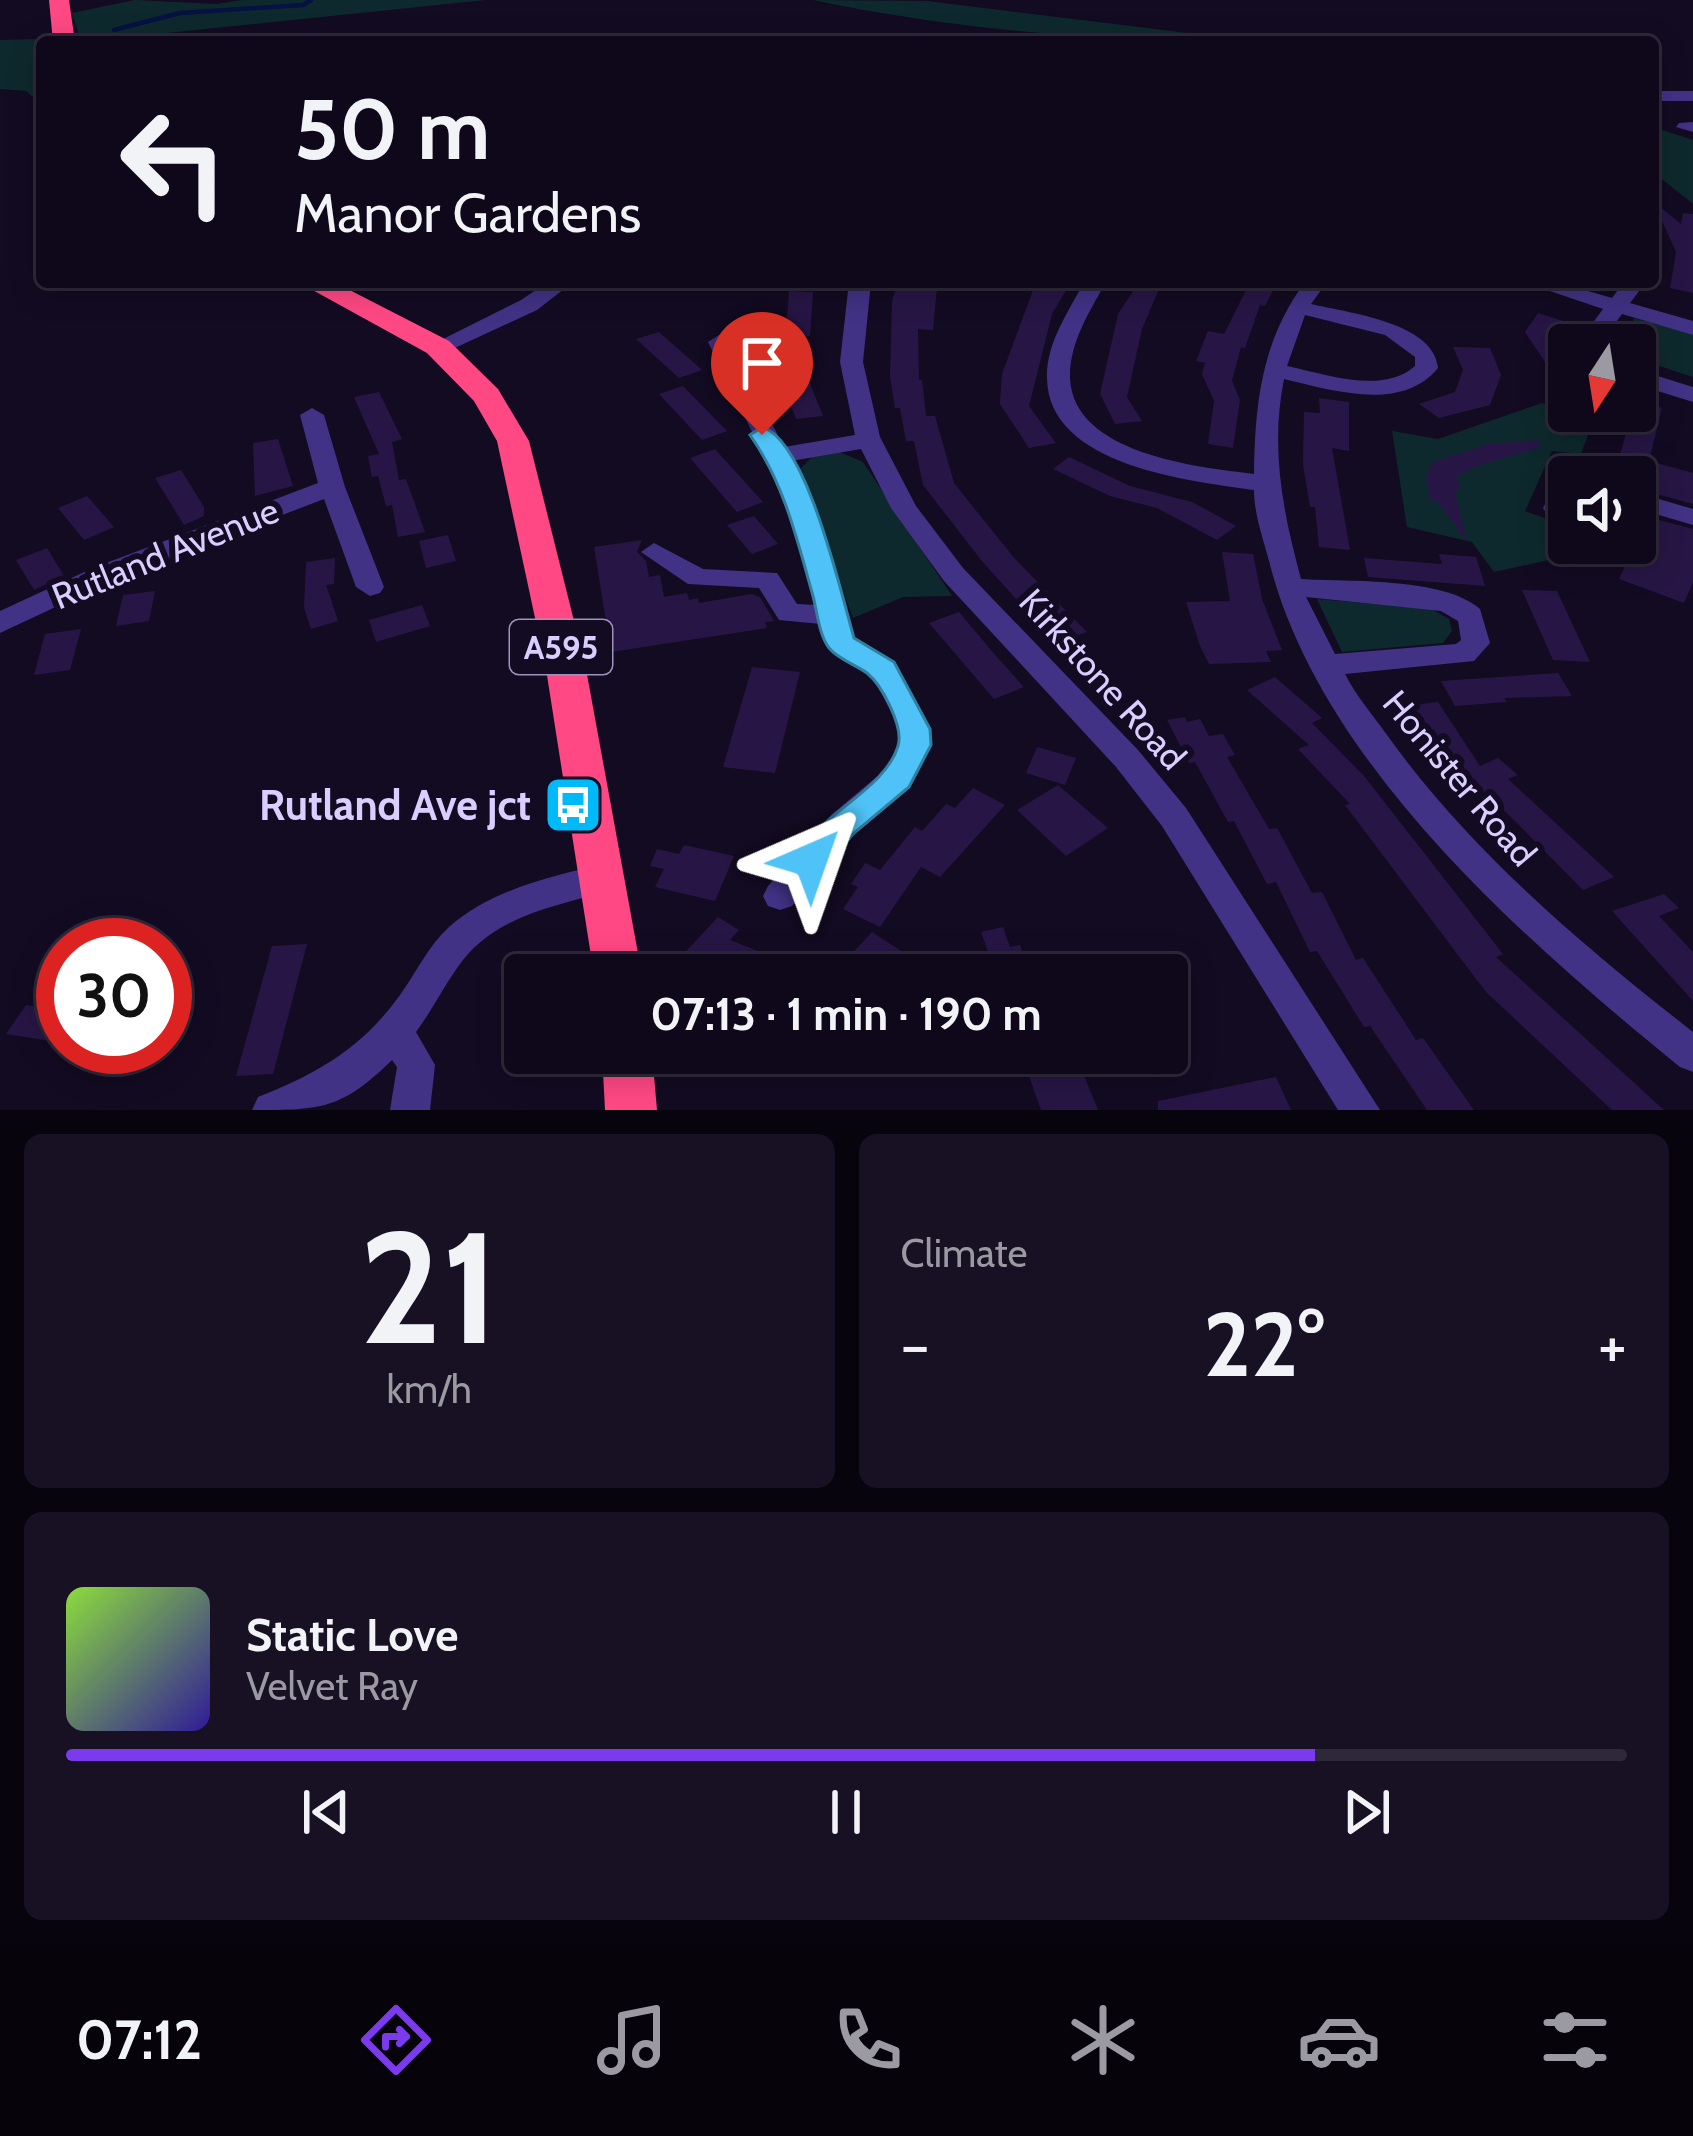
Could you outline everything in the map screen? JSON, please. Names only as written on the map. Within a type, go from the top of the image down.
[{"type":"highway","points":[[59,0],[63,36]]},
{"type":"highway","name":"A595","points":[[324,288],[438,347],[487,396],[522,466],[566,669],[615,954]]},
{"type":"highway","points":[[628,1074],[631,1110]]},
{"type":"street","points":[[1659,96],[1693,96]]},
{"type":"street","points":[[438,347],[529,305],[553,288]]},
{"type":"street","name":"Kirkstone Road","points":[[860,288],[854,363],[868,440],[897,497],[940,557],[1173,814],[1360,1110]]},
{"type":"street","points":[[1092,288],[1075,320],[1059,374],[1064,405],[1074,422],[1108,450],[1130,460],[1185,475],[1261,483]]},
{"type":"street","name":"Honister Road","points":[[1312,288],[1297,308],[1273,370],[1261,483],[1275,548],[1326,665],[1393,770],[1445,831],[1576,960],[1693,1055]]},
{"type":"street","points":[[1555,288],[1693,328]]},
{"type":"street","points":[[1603,324],[1631,288]]},
{"type":"street","points":[[1273,370],[1382,387],[1417,380],[1427,368],[1426,355],[1405,335],[1297,308]]},
{"type":"street","points":[[719,342],[799,501],[841,643],[884,670],[915,729],[915,745],[897,778],[843,824],[779,896]]},
{"type":"street","points":[[1656,383],[1693,395]]},
{"type":"street","points":[[312,415],[332,487],[370,587]]},
{"type":"street","points":[[778,456],[868,440]]},
{"type":"street","name":"Rutland Avenue","points":[[0,623],[103,574],[332,487]]},
{"type":"street","points":[[1656,506],[1693,517]]},
{"type":"street","points":[[654,552],[698,578],[767,578],[789,613],[833,615]]},
{"type":"street","points":[[1291,587],[1435,600],[1462,609],[1474,624],[1476,643],[1463,654],[1326,665]]},
{"type":"street","points":[[272,1110],[342,1081],[373,1059],[463,936],[506,907],[604,878]]},
{"type":"street","points":[[396,1033],[416,1065],[410,1110]]},
{"type":"green space","points":[[135,0],[216,4],[486,0],[139,36],[79,36],[72,13]]},
{"type":"green space","points":[[813,0],[927,1],[1212,36],[1036,33]]},
{"type":"green space","points":[[36,39],[36,100],[26,91],[0,89],[0,40]]},
{"type":"green space","points":[[1659,129],[1693,140],[1693,204],[1659,177]]},
{"type":"green space","points":[[1634,318],[1693,334],[1693,377],[1656,365],[1656,324],[1632,324]]},
{"type":"green space","points":[[1542,403],[1548,406],[1548,432],[1589,432],[1581,454],[1552,451],[1525,511],[1548,519],[1548,560],[1494,572],[1472,542],[1407,527],[1392,431],[1438,439]]},
{"type":"green space","points":[[837,451],[863,462],[952,596],[903,597],[853,618],[799,470],[814,455]]},
{"type":"green space","points":[[1317,599],[1431,609],[1449,619],[1452,631],[1443,643],[1342,652]]},
{"type":"building","points":[[1659,206],[1681,224],[1683,213],[1693,214],[1693,293],[1670,288],[1676,252]]},
{"type":"building","points":[[896,288],[937,288],[933,330],[918,329],[919,380],[926,416],[935,416],[954,483],[1015,559],[1087,632],[1056,642],[1021,598],[1016,599],[981,560],[923,485],[914,441],[906,441],[900,408],[895,408],[890,376]]},
{"type":"building","points":[[1034,288],[1067,288],[1052,314],[1029,406],[1056,443],[1029,448],[1000,404],[1002,374]]},
{"type":"building","points":[[1135,288],[1159,288],[1142,329],[1127,397],[1142,421],[1115,424],[1100,394],[1118,314]]},
{"type":"building","points":[[1247,288],[1274,288],[1265,306],[1260,305],[1245,348],[1241,347],[1232,381],[1240,400],[1233,448],[1208,444],[1214,401],[1202,374],[1205,363],[1196,361],[1208,331],[1224,334]]},
{"type":"building","points":[[789,291],[813,292],[810,336],[791,336],[823,416],[796,419],[777,369],[783,368]]},
{"type":"building","points":[[1538,313],[1573,324],[1548,324],[1548,366],[1525,332]]},
{"type":"building","points":[[659,332],[702,370],[679,378],[636,339]]},
{"type":"building","points":[[1453,347],[1490,348],[1501,375],[1490,405],[1439,418],[1419,404],[1455,392],[1463,370]]},
{"type":"building","points":[[683,386],[727,431],[702,440],[659,394]]},
{"type":"building","points":[[379,392],[402,439],[392,442],[399,480],[406,479],[425,532],[398,537],[392,505],[386,506],[378,476],[372,477],[368,456],[379,454],[354,397]]},
{"type":"building","points":[[1319,398],[1349,402],[1349,451],[1332,448],[1350,550],[1319,547],[1315,507],[1310,507],[1303,465],[1304,412],[1320,413]]},
{"type":"building","points":[[1656,406],[1662,408],[1650,456],[1620,456],[1626,433],[1656,432]]},
{"type":"building","points":[[278,439],[293,486],[255,496],[253,443]]},
{"type":"building","points":[[1538,440],[1539,448],[1457,476],[1460,490],[1455,492],[1467,542],[1438,502],[1430,500],[1426,478],[1433,462],[1487,444]]},
{"type":"building","points":[[715,449],[763,502],[737,512],[690,458]]},
{"type":"building","points":[[1069,457],[1130,486],[1192,502],[1236,526],[1217,540],[1157,508],[1110,496],[1053,469]]},
{"type":"building","points":[[1656,463],[1693,473],[1693,504],[1656,494]]},
{"type":"building","points":[[181,470],[204,507],[204,516],[184,525],[155,478]]},
{"type":"building","points":[[87,496],[114,527],[84,540],[58,508]]},
{"type":"building","points":[[754,516],[778,544],[752,554],[727,525]]},
{"type":"building","points":[[1656,519],[1693,529],[1693,582],[1684,603],[1619,579],[1626,564],[1656,564]]},
{"type":"building","points":[[448,535],[456,561],[426,568],[419,541]]},
{"type":"building","points":[[642,540],[637,552],[646,561],[649,577],[660,575],[664,597],[687,593],[689,600],[698,598],[699,603],[752,594],[760,597],[774,621],[765,622],[767,628],[611,652],[594,547]]},
{"type":"building","points":[[47,548],[64,576],[34,590],[16,560]]},
{"type":"building","points":[[1222,552],[1253,554],[1262,599],[1282,650],[1266,651],[1271,662],[1209,664],[1200,646],[1186,602],[1230,601]]},
{"type":"building","points":[[1439,554],[1476,557],[1485,586],[1368,577],[1364,558],[1442,564]]},
{"type":"building","points":[[335,558],[334,584],[326,585],[338,621],[311,629],[304,608],[306,562]]},
{"type":"building","points":[[1522,590],[1557,591],[1590,662],[1553,660]]},
{"type":"building","points":[[155,591],[149,621],[116,626],[123,595]]},
{"type":"building","points":[[422,605],[430,626],[376,642],[369,620]]},
{"type":"building","points":[[959,612],[1024,687],[994,699],[929,623]]},
{"type":"building","points":[[81,629],[70,670],[34,675],[45,634]]},
{"type":"building","points":[[752,667],[800,672],[775,773],[723,767]]},
{"type":"building","points":[[1558,673],[1572,696],[1504,698],[1507,702],[1455,706],[1441,681]]},
{"type":"building","points":[[1275,677],[1322,718],[1312,723],[1364,776],[1503,954],[1496,957],[1664,1110],[1612,1110],[1486,992],[1345,805],[1350,804],[1298,749],[1309,745],[1247,690]]},
{"type":"building","points":[[1438,702],[1480,766],[1498,758],[1518,775],[1508,779],[1614,877],[1583,890],[1507,813],[1439,757],[1420,728],[1410,729],[1396,707]]},
{"type":"building","points":[[1185,717],[1187,722],[1200,719],[1209,736],[1223,734],[1235,755],[1227,757],[1269,829],[1277,828],[1312,893],[1322,892],[1356,960],[1363,958],[1416,1040],[1423,1038],[1474,1110],[1427,1110],[1370,1026],[1364,1027],[1317,951],[1310,952],[1276,882],[1267,884],[1234,821],[1228,822],[1195,762],[1189,763],[1167,720]]},
{"type":"building","points":[[1037,747],[1076,758],[1065,785],[1026,773]]},
{"type":"building","points":[[1058,785],[1108,828],[1066,856],[1017,810]]},
{"type":"building","points":[[973,788],[1005,805],[940,877],[921,867],[880,927],[843,909],[858,887],[851,884],[865,863],[880,870],[915,827],[922,831],[946,804],[955,808]]},
{"type":"building","points":[[684,845],[734,856],[715,901],[655,887],[664,869],[650,866],[657,849],[679,854]]},
{"type":"building","points":[[1664,894],[1679,908],[1659,916],[1693,952],[1693,1001],[1612,911]]},
{"type":"building","points":[[718,917],[739,930],[730,940],[766,954],[684,954]]},
{"type":"building","points":[[1003,927],[1010,947],[1020,945],[1023,954],[978,954],[988,952],[981,932]]},
{"type":"building","points":[[872,932],[906,954],[852,954]]},
{"type":"building","points":[[307,944],[273,1074],[236,1076],[272,946]]},
{"type":"building","points":[[26,1005],[36,1007],[36,1039],[6,1034]]},
{"type":"building","points":[[1028,1074],[1083,1074],[1098,1110],[1041,1110]]},
{"type":"building","points":[[1276,1077],[1291,1110],[1158,1110],[1158,1101]]},
{"type":"waterway","points":[[114,30],[180,13],[303,5],[311,0]]},
{"type":"place","name":"Rutland Ave jct","points":[[573,805]]},
{"type":"route","points":[[762,435],[778,456],[799,501],[841,643],[884,670],[915,729],[915,745],[897,778],[843,824],[811,860]]}]
